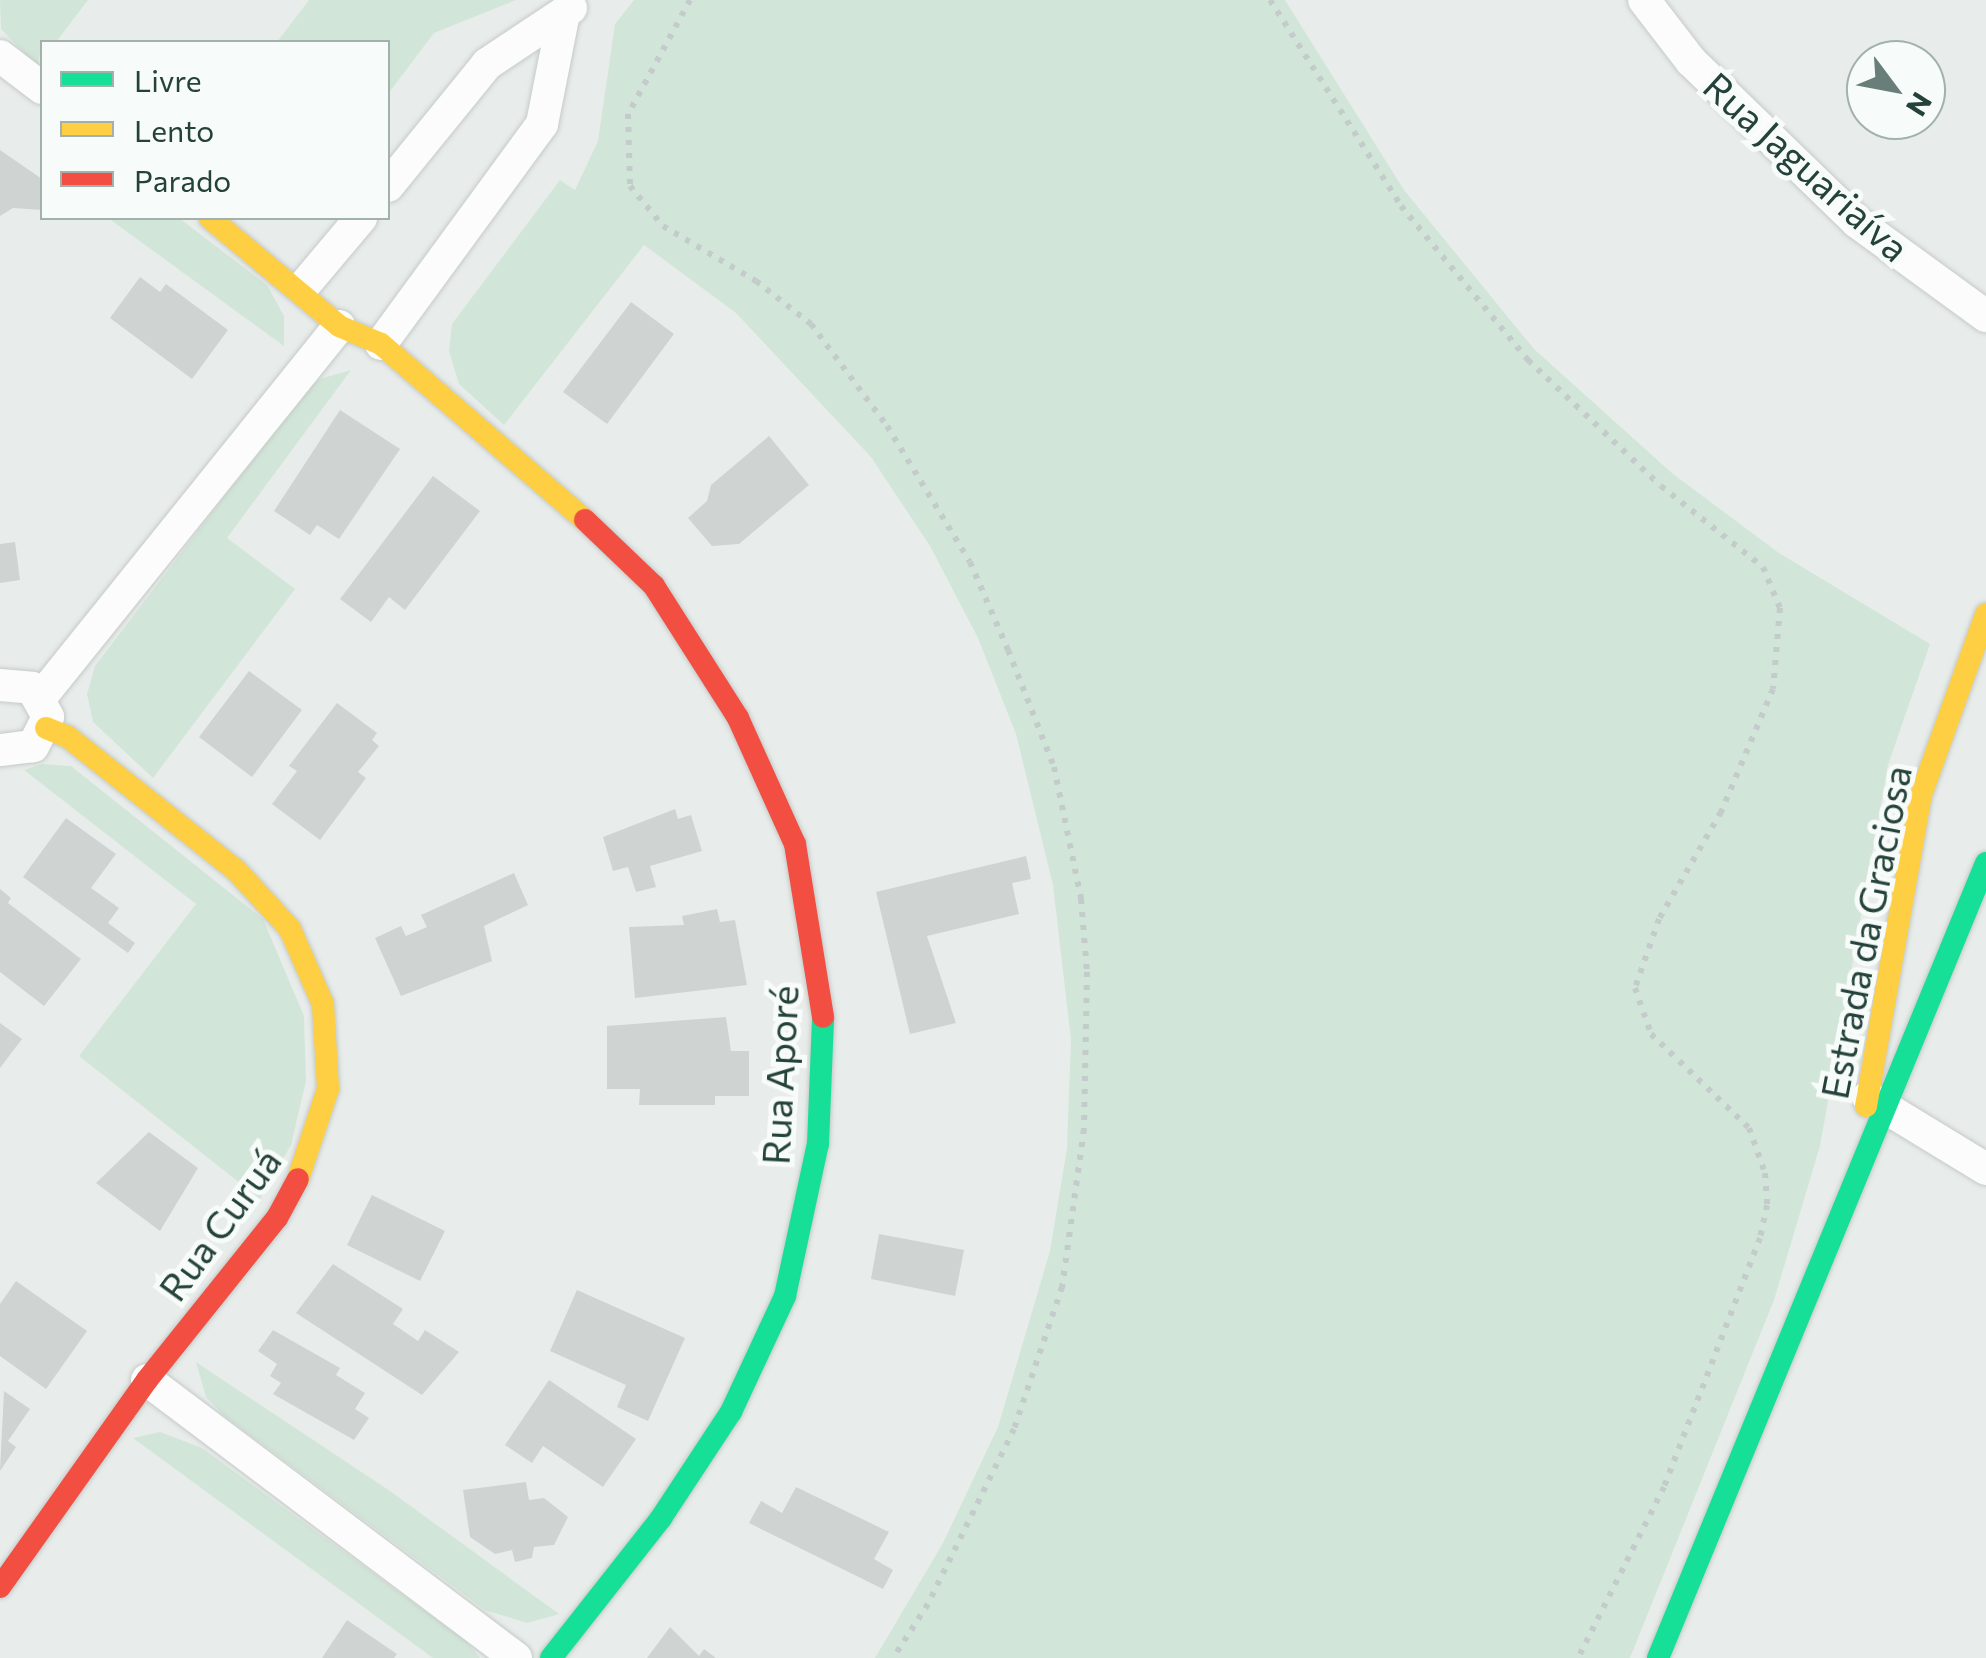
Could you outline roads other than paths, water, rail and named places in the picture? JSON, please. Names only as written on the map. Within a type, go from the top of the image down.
[{"type":"street","name":"Rua Jaguariaíva","points":[[1644,0],[1690,60],[1857,222],[1986,316]]},
{"type":"street","points":[[390,184],[487,64],[570,9]]},
{"type":"street","points":[[381,344],[542,124],[570,9]]},
{"type":"street","points":[[0,56],[40,86]]},
{"type":"street","points":[[0,750],[23,751],[43,712],[339,326],[302,288],[213,220]]},
{"type":"street","points":[[302,288],[359,220]]},
{"type":"street","name":"Rua Aporé","points":[[339,326],[381,344],[558,494],[654,586],[738,718],[795,844],[824,992],[818,1144],[785,1296],[731,1412],[661,1518],[552,1658]]},
{"type":"street","name":"Estrada da Graciosa","points":[[1876,1103],[1921,795],[1986,614]]},
{"type":"street","points":[[0,685],[24,684],[43,712]]},
{"type":"street","name":"Rua Curuá","points":[[0,1587],[147,1380],[277,1218],[310,1157],[328,1089],[323,1004],[290,929],[236,870],[68,737],[43,712]]},
{"type":"street","name":"Estrada da Graciosa","points":[[1658,1658],[1843,1210],[1876,1103],[1986,864]]},
{"type":"street","points":[[1876,1103],[1986,1169]]},
{"type":"street","points":[[147,1380],[516,1658]]}]
